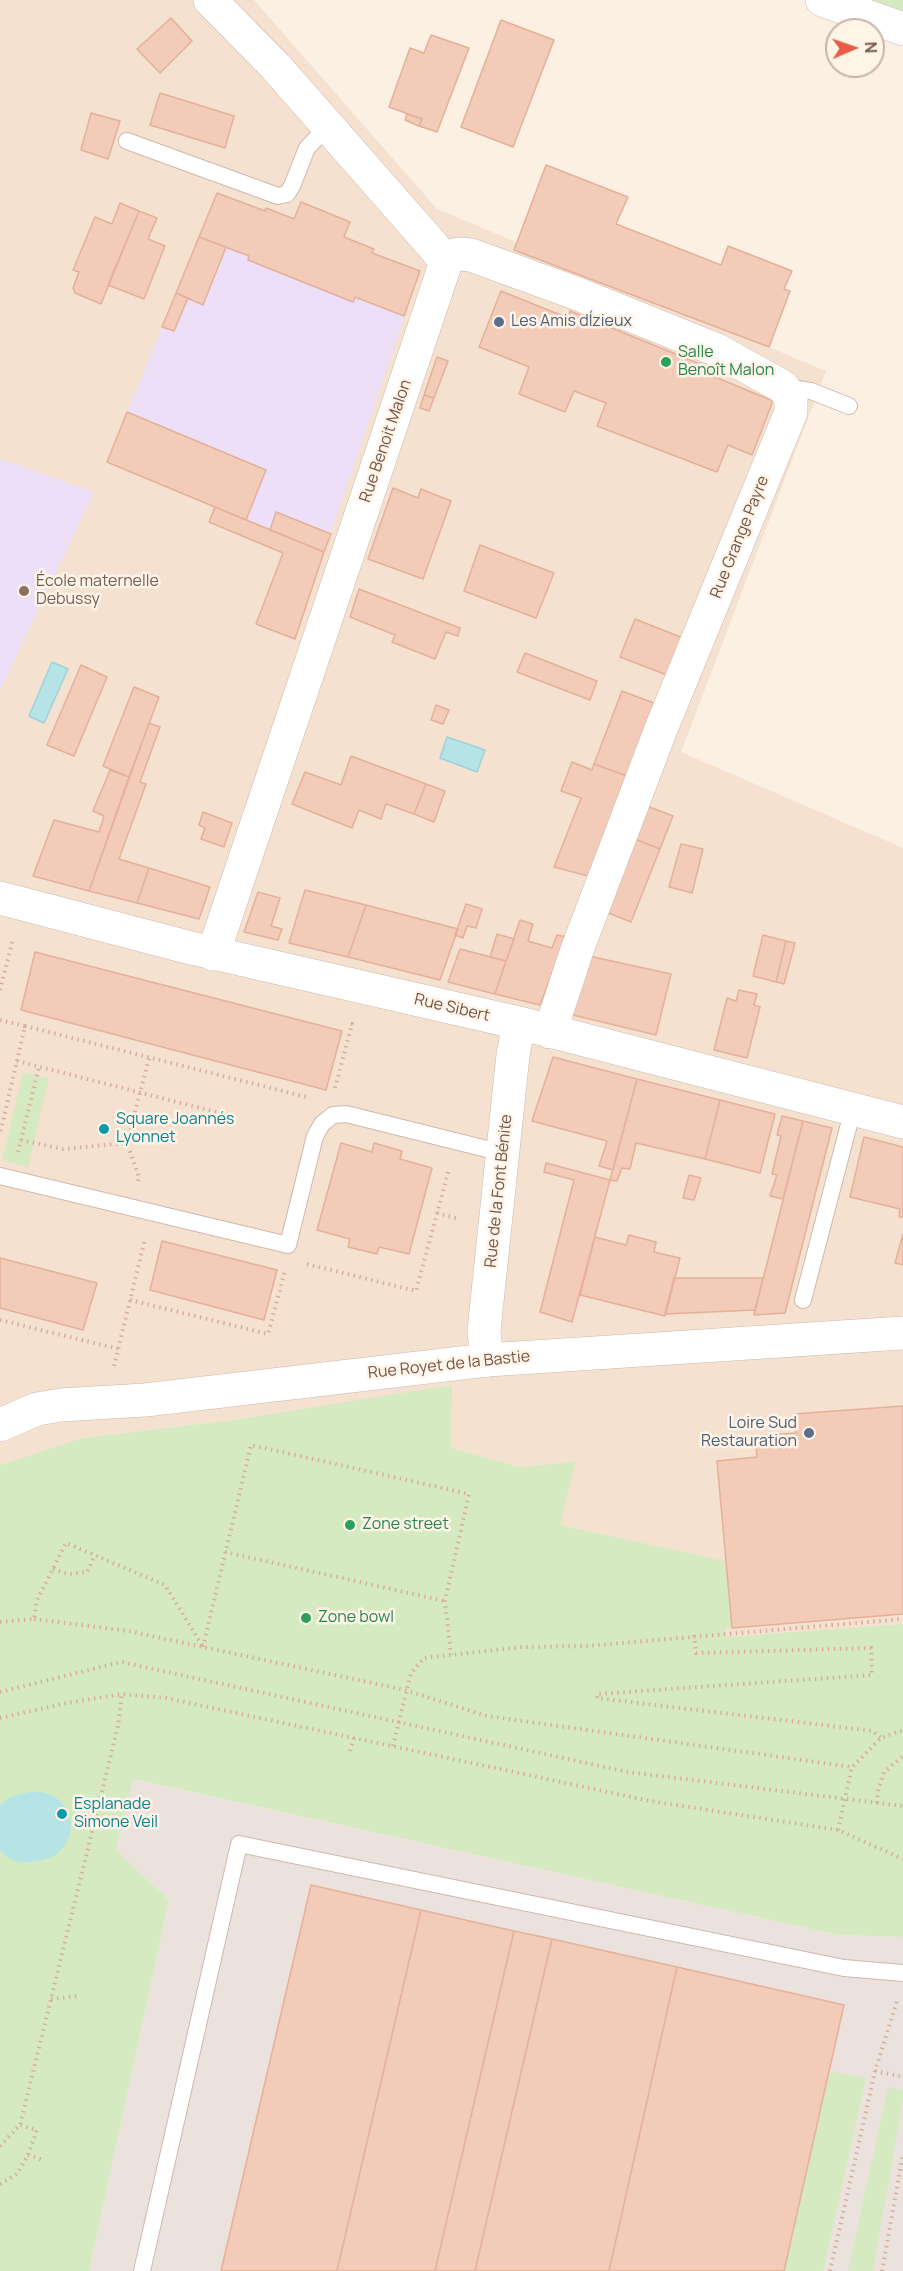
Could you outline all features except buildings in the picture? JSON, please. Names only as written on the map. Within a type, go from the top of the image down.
[{"type":"street","points":[[210,0],[276,67],[443,258],[459,254],[471,255],[578,294],[717,350],[783,387]]},
{"type":"street","points":[[822,0],[903,29]]},
{"type":"street","name":"Rue Benoit Malon","points":[[213,954],[441,280],[445,265],[443,258]]},
{"type":"street","name":"Rue Grange Payre","points":[[535,1028],[577,950],[661,729],[791,412],[791,398],[783,387]]},
{"type":"street","name":"Rue Sibert","points":[[0,898],[213,954],[535,1028],[903,1122]]},
{"type":"street","name":"Rue de la Font Bénite","points":[[487,1360],[484,1332],[513,1055],[535,1028]]},
{"type":"street","name":"Rue Royet de la Bastie","points":[[0,1425],[37,1409],[61,1405],[145,1400],[487,1360],[903,1333]]},
{"type":"lane","points":[[127,141],[278,196],[286,194],[292,186],[306,148],[328,126]]},
{"type":"lane","points":[[783,387],[811,390],[849,406]]},
{"type":"lane","points":[[803,1300],[853,1109]]},
{"type":"lane","points":[[6,1177],[288,1245],[315,1136],[322,1124],[333,1115],[346,1114],[504,1153]]},
{"type":"lane","points":[[142,2271],[239,1845],[844,1968],[903,1973]]},
{"type":"path","points":[[0,990],[14,936]]},
{"type":"path","points":[[0,1020],[287,1093]]},
{"type":"path","points":[[333,1115],[331,1104],[352,1024],[341,1022]]},
{"type":"path","points":[[0,1134],[26,1026]]},
{"type":"path","points":[[139,1177],[127,1143],[149,1058]]},
{"type":"path","points":[[17,1061],[220,1113]]},
{"type":"path","points":[[6,1177],[21,1140],[39,1067]]},
{"type":"path","points":[[21,1140],[63,1149],[127,1143]]},
{"type":"path","points":[[288,1245],[302,1263],[416,1291],[456,1140]]},
{"type":"path","points":[[0,1320],[119,1349],[152,1212]]},
{"type":"path","points":[[130,1300],[268,1334],[284,1272],[302,1263]]},
{"type":"path","points":[[203,1647],[251,1445],[469,1494],[446,1601],[451,1655]]},
{"type":"path","points":[[34,1619],[37,1600],[66,1543],[165,1585],[203,1647]]},
{"type":"path","points":[[225,1552],[446,1601]]},
{"type":"path","points":[[53,1569],[69,1574],[87,1572],[95,1555]]},
{"type":"path","points":[[0,1622],[34,1619],[128,1631],[405,1690],[487,1716],[852,1767]]},
{"type":"path","points":[[393,1746],[405,1690],[411,1673],[424,1658],[523,1647],[587,1646],[694,1635],[903,1619]]},
{"type":"path","points":[[694,1635],[696,1653],[871,1648],[872,1675],[597,1694],[597,1698],[873,1731],[881,1738]]},
{"type":"path","points":[[0,1692],[121,1662],[628,1772],[903,1806]]},
{"type":"path","points":[[0,1718],[122,1694],[166,1698],[650,1801],[838,1830],[903,1858]]},
{"type":"path","points":[[0,2146],[20,2125],[118,1726],[122,1694]]},
{"type":"path","points":[[838,1830],[852,1767],[881,1738],[903,1730]]},
{"type":"path","points":[[350,1751],[354,1737]]},
{"type":"path","points":[[877,1803],[884,1772],[903,1756]]},
{"type":"path","points":[[830,2271],[875,2071],[899,1992]]},
{"type":"path","points":[[51,1998],[78,1996]]},
{"type":"path","points":[[875,2071],[903,2077]]},
{"type":"path","points":[[0,2184],[17,2174],[28,2155],[37,2130],[20,2125]]},
{"type":"path","points":[[882,2271],[903,2154]]},
{"type":"path","points":[[28,2155],[44,2160]]},
{"type":"shaded area","points":[[0,0],[254,0],[437,209],[826,371],[681,752],[903,848],[903,1624],[727,1638],[719,1560],[560,1525],[576,1461],[520,1467],[450,1448],[452,1413],[240,1419],[82,1438],[0,1465]]},
{"type":"shaded area","points":[[217,193],[264,211],[266,208],[294,219],[301,202],[350,222],[344,238],[374,249],[373,253],[420,271],[324,552],[107,462]]},
{"type":"shaded area","name":"École maternelle Debussy","points":[[0,459],[94,492],[0,690]]},
{"type":"shaded area","points":[[132,1779],[838,1935],[903,1937],[903,2271],[89,2271],[169,1900],[116,1850]]},
{"type":"green space","points":[[872,0],[903,0],[903,11],[891,7]]},
{"type":"green space","points":[[23,1072],[49,1078],[28,1167],[2,1160]]},
{"type":"green space","points":[[452,1385],[451,1448],[520,1467],[576,1461],[560,1525],[726,1561],[732,1627],[726,1628],[727,1637],[903,1624],[903,1937],[838,1935],[133,1779],[116,1850],[169,1900],[89,2271],[0,2271],[0,1465],[82,1438],[240,1419]]},
{"type":"green space","points":[[830,2071],[866,2078],[823,2271],[783,2271]]},
{"type":"green space","points":[[888,2087],[903,2090],[903,2099],[873,2271],[848,2271]]},
{"type":"water","points":[[52,662],[68,669],[44,723],[29,716]]},
{"type":"water","points":[[447,737],[485,750],[477,772],[440,758]]},
{"type":"waterway","points":[[26,1828],[36,1826]]},
{"type":"place","name":"Les Amis dÍzieux","points":[[499,322]]},
{"type":"place","name":"Salle Benoît Malon","points":[[666,362]]},
{"type":"place","name":"École maternelle Debussy","points":[[24,591]]},
{"type":"place","name":"Square Joannés Lyonnet","points":[[104,1129]]},
{"type":"place","name":"Loire Sud Restauration","points":[[809,1433]]},
{"type":"place","name":"Zone street","points":[[350,1525]]},
{"type":"place","name":"Zone bowl","points":[[306,1618]]},
{"type":"place","name":"Esplanade Simone Veil","points":[[62,1814]]}]
